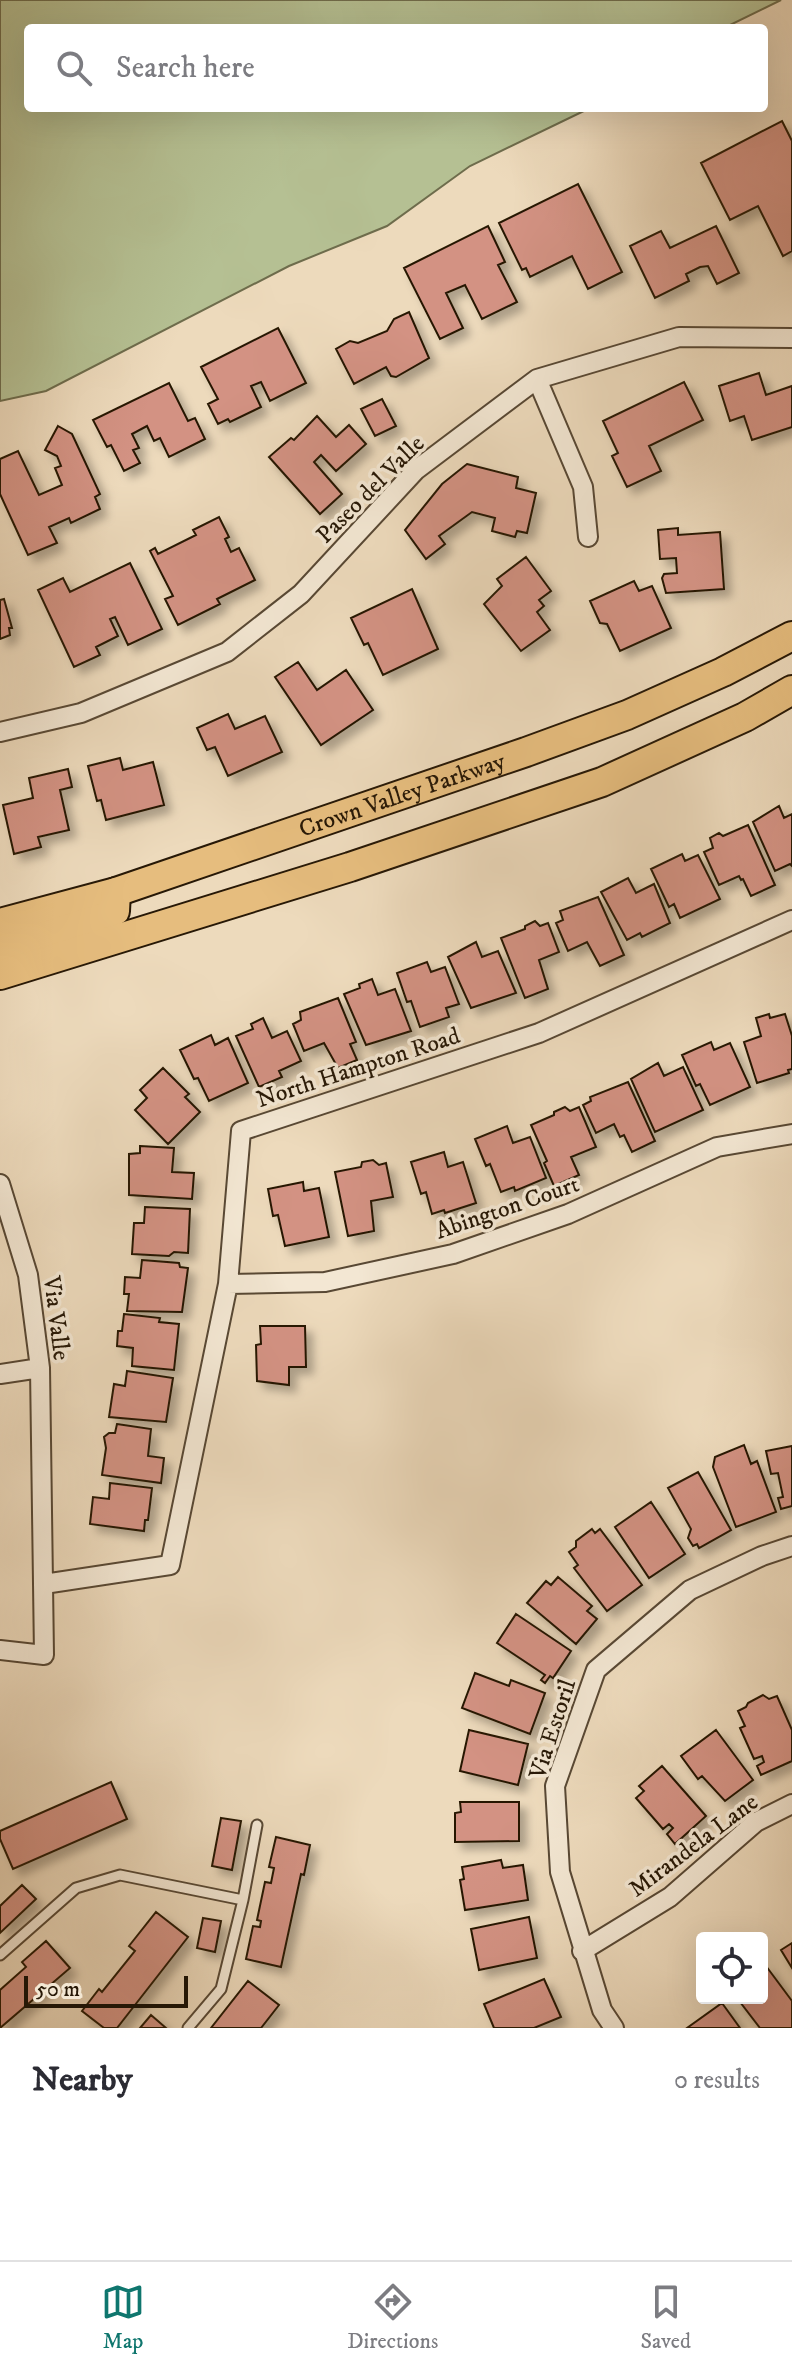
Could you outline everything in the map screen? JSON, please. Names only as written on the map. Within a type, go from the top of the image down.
[{"type":"main road","name":"Crown Valley Parkway","points":[[0,923],[116,892],[526,752],[627,715],[723,672],[792,636]]},
{"type":"main road","name":"Crown Valley Parkway","points":[[0,975],[350,867],[602,782],[745,717],[792,690]]},
{"type":"main road","points":[[0,950],[104,917],[115,911],[116,892]]},
{"type":"street","name":"Paseo del Valle","points":[[0,732],[81,713],[227,652],[301,594],[416,470],[537,379],[679,337],[792,338]]},
{"type":"street","points":[[537,379],[583,487],[588,537]]},
{"type":"street","name":"North Hampton Road","points":[[44,1584],[170,1565],[228,1284],[241,1131],[539,1033],[792,920]]},
{"type":"street","name":"Abington Court","points":[[228,1284],[325,1282],[453,1254],[568,1214],[717,1147],[792,1134]]},
{"type":"street","name":"Via Valle","points":[[0,1184],[28,1275],[40,1368],[44,1655],[0,1650]]},
{"type":"street","points":[[0,1374],[40,1368]]},
{"type":"street","name":"Via Estoril","points":[[614,2028],[602,2010],[560,1872],[555,1786],[596,1670],[690,1590],[762,1556],[792,1546]]},
{"type":"street","name":"Mirandela Lane","points":[[582,1951],[670,1897],[756,1822],[792,1804]]},
{"type":"lane","points":[[188,2028],[221,1989],[243,1900],[257,1825]]},
{"type":"lane","points":[[0,1955],[76,1888],[110,1877],[120,1875],[243,1900]]},
{"type":"green space","points":[[0,0],[781,0],[732,24],[24,24],[24,112],[582,112],[470,166],[387,226],[289,266],[46,391],[0,401]]},
{"type":"building","points":[[782,121],[792,141],[792,251],[783,256],[758,206],[730,220],[701,163]]},
{"type":"building","points":[[578,184],[622,272],[588,289],[572,256],[530,277],[526,268],[522,270],[499,223]]},
{"type":"building","points":[[488,226],[505,262],[498,265],[517,302],[482,319],[465,285],[446,293],[463,328],[440,339],[404,268]]},
{"type":"building","points":[[716,226],[739,273],[717,284],[708,266],[700,267],[686,274],[689,281],[655,298],[630,246],[661,231],[670,248]]},
{"type":"building","points":[[409,312],[429,358],[396,377],[391,376],[386,367],[354,384],[336,349],[350,341],[358,343],[387,331],[394,319]]},
{"type":"building","points":[[278,328],[306,383],[270,401],[261,382],[251,386],[261,407],[230,422],[228,419],[218,424],[208,404],[218,399],[201,367]]},
{"type":"building","points":[[759,373],[766,395],[792,386],[792,427],[752,440],[744,416],[730,421],[719,386]]},
{"type":"building","points":[[684,382],[703,420],[649,446],[661,471],[627,487],[612,456],[618,453],[603,421]]},
{"type":"building","points":[[169,383],[188,421],[195,418],[205,439],[169,457],[160,438],[154,441],[147,426],[132,434],[139,448],[133,450],[140,463],[124,471],[93,420]]},
{"type":"building","points":[[382,399],[396,426],[375,436],[361,409]]},
{"type":"building","points":[[317,416],[336,437],[349,425],[366,444],[336,471],[321,455],[314,462],[342,494],[320,514],[269,457],[291,438],[294,440]]},
{"type":"building","points":[[58,426],[72,434],[100,494],[95,497],[100,509],[71,523],[69,518],[49,527],[57,543],[28,555],[0,494],[0,459],[18,451],[39,495],[62,485],[55,468],[61,466],[57,456],[45,450]]},
{"type":"building","points":[[467,464],[518,477],[516,488],[536,493],[527,533],[517,531],[515,537],[492,531],[495,518],[472,512],[439,536],[445,544],[426,559],[405,530],[442,484]]},
{"type":"building","points":[[219,517],[229,537],[225,539],[231,552],[239,548],[255,580],[217,599],[220,604],[178,625],[165,599],[173,596],[150,551],[155,548],[158,554],[196,535],[193,530]]},
{"type":"building","points":[[678,528],[678,535],[720,532],[724,589],[666,593],[662,578],[664,574],[677,573],[676,558],[660,559],[658,530]]},
{"type":"building","points":[[526,557],[551,591],[539,600],[544,606],[537,612],[550,630],[521,651],[484,604],[502,586],[497,579]]},
{"type":"building","points":[[130,563],[162,629],[128,645],[115,617],[110,619],[118,636],[96,647],[100,655],[74,667],[38,590],[63,578],[70,592]]},
{"type":"building","points":[[634,581],[639,591],[652,586],[671,628],[620,651],[607,624],[600,623],[590,601]]},
{"type":"building","points":[[412,589],[438,649],[383,675],[368,643],[364,645],[351,618]]},
{"type":"building","points":[[4,599],[12,628],[9,628],[10,635],[0,639],[0,600]]},
{"type":"building","points":[[298,662],[317,690],[346,670],[373,710],[321,745],[275,677]]},
{"type":"building","points":[[228,714],[235,729],[265,716],[282,752],[228,776],[215,747],[207,750],[197,728]]},
{"type":"building","points":[[120,758],[123,770],[153,762],[164,805],[106,820],[101,800],[97,801],[88,766]]},
{"type":"building","points":[[68,769],[72,787],[60,790],[69,830],[38,837],[41,847],[14,854],[3,805],[33,798],[29,778]]},
{"type":"building","points":[[779,806],[784,818],[792,814],[792,866],[790,864],[775,871],[753,822]]},
{"type":"building","points":[[748,825],[775,885],[751,896],[739,876],[719,885],[704,852],[713,848],[710,838]]},
{"type":"building","points":[[682,854],[685,861],[698,855],[720,899],[680,918],[674,904],[669,907],[651,869]]},
{"type":"building","points":[[628,878],[636,893],[654,884],[670,923],[642,937],[640,933],[627,940],[601,892]]},
{"type":"building","points":[[598,897],[624,955],[600,966],[587,942],[568,951],[556,923],[563,920],[560,911]]},
{"type":"building","points":[[535,921],[540,926],[548,923],[559,952],[539,960],[548,989],[525,998],[501,938],[525,929]]},
{"type":"building","points":[[476,942],[482,957],[498,951],[516,993],[471,1008],[448,957]]},
{"type":"building","points":[[427,962],[431,972],[445,967],[459,1004],[446,1008],[449,1017],[420,1027],[397,973]]},
{"type":"building","points":[[372,979],[378,995],[395,989],[411,1031],[366,1045],[344,994]]},
{"type":"building","points":[[338,998],[356,1042],[350,1044],[357,1060],[338,1068],[324,1043],[304,1051],[293,1024],[301,1020],[300,1012]]},
{"type":"building","points":[[769,1014],[770,1018],[785,1014],[792,1036],[792,1069],[788,1070],[789,1073],[757,1083],[744,1042],[761,1036],[756,1018]]},
{"type":"building","points":[[263,1018],[272,1038],[287,1031],[301,1061],[279,1071],[282,1077],[259,1087],[236,1036],[253,1029],[251,1024]]},
{"type":"building","points":[[211,1035],[215,1045],[228,1038],[248,1083],[209,1101],[180,1050]]},
{"type":"building","points":[[711,1042],[714,1050],[730,1043],[750,1087],[710,1105],[700,1084],[696,1086],[682,1055]]},
{"type":"building","points":[[658,1063],[664,1076],[683,1067],[703,1110],[655,1132],[631,1079]]},
{"type":"building","points":[[163,1068],[189,1094],[185,1097],[200,1112],[168,1144],[135,1110],[147,1098],[140,1090]]},
{"type":"building","points":[[628,1082],[655,1141],[632,1152],[624,1135],[620,1137],[614,1124],[596,1133],[583,1105],[591,1101],[590,1097]]},
{"type":"building","points":[[565,1107],[570,1111],[579,1107],[596,1147],[571,1157],[579,1175],[554,1186],[531,1125]]},
{"type":"building","points":[[507,1126],[513,1143],[530,1137],[546,1178],[515,1191],[514,1187],[501,1192],[490,1164],[486,1166],[475,1139]]},
{"type":"building","points":[[140,1146],[174,1148],[172,1172],[194,1173],[192,1199],[129,1195],[129,1154],[140,1153]]},
{"type":"building","points":[[444,1152],[448,1167],[463,1162],[476,1203],[432,1214],[426,1192],[421,1194],[411,1162]]},
{"type":"building","points":[[373,1160],[379,1165],[386,1163],[393,1197],[371,1201],[374,1231],[348,1236],[335,1172],[361,1167],[362,1162]]},
{"type":"building","points":[[303,1182],[304,1191],[319,1188],[329,1237],[285,1246],[278,1215],[273,1216],[268,1189]]},
{"type":"building","points":[[145,1207],[190,1209],[188,1253],[174,1252],[169,1256],[132,1254],[134,1223],[144,1223]]},
{"type":"building","points":[[142,1260],[179,1263],[180,1267],[188,1268],[182,1312],[127,1311],[129,1294],[124,1294],[125,1277],[140,1278]]},
{"type":"building","points":[[124,1314],[160,1318],[159,1322],[179,1324],[174,1370],[132,1366],[133,1348],[117,1346]]},
{"type":"building","points":[[260,1326],[305,1326],[306,1367],[289,1367],[289,1385],[257,1381],[256,1345],[261,1344]]},
{"type":"building","points":[[127,1371],[173,1378],[166,1422],[109,1417],[114,1384],[125,1386]]},
{"type":"building","points":[[117,1424],[151,1429],[148,1456],[164,1458],[161,1483],[102,1475],[106,1448],[104,1437],[115,1433]]},
{"type":"building","points":[[744,1445],[751,1464],[757,1461],[776,1512],[736,1527],[713,1467],[715,1457]]},
{"type":"building","points":[[792,1446],[792,1506],[781,1509],[778,1498],[783,1497],[778,1473],[771,1474],[766,1451]]},
{"type":"building","points":[[698,1472],[731,1530],[699,1548],[697,1544],[693,1546],[688,1538],[691,1529],[668,1488]]},
{"type":"building","points":[[110,1483],[152,1488],[144,1531],[90,1524],[93,1497],[109,1499]]},
{"type":"building","points":[[651,1502],[685,1554],[649,1578],[615,1527]]},
{"type":"building","points":[[592,1529],[595,1533],[600,1529],[642,1585],[607,1611],[574,1568],[578,1565],[569,1552],[576,1547],[576,1541]]},
{"type":"building","points":[[558,1577],[592,1606],[587,1611],[597,1619],[576,1644],[527,1603],[546,1581],[551,1585]]},
{"type":"building","points":[[516,1614],[571,1651],[553,1678],[550,1676],[545,1683],[541,1680],[545,1675],[497,1643]]},
{"type":"building","points":[[475,1673],[509,1686],[511,1680],[545,1693],[530,1734],[462,1708]]},
{"type":"building","points":[[763,1695],[769,1699],[777,1696],[792,1730],[792,1761],[761,1775],[757,1766],[764,1762],[762,1756],[754,1759],[740,1728],[745,1726],[738,1711]]},
{"type":"building","points":[[469,1730],[528,1744],[518,1785],[460,1771]]},
{"type":"building","points":[[716,1730],[753,1780],[725,1801],[702,1776],[698,1779],[681,1756]]},
{"type":"building","points":[[662,1766],[706,1816],[675,1844],[667,1834],[673,1828],[669,1824],[663,1829],[636,1798],[644,1791],[639,1786]]},
{"type":"building","points":[[111,1782],[127,1819],[13,1869],[0,1839],[0,1831]]},
{"type":"building","points":[[460,1802],[519,1802],[519,1841],[455,1842],[455,1813],[461,1812]]},
{"type":"building","points":[[221,1818],[241,1821],[232,1870],[212,1866]]},
{"type":"building","points":[[276,1837],[310,1845],[281,1967],[246,1959],[253,1926],[260,1927],[261,1921],[257,1920],[265,1882],[271,1883],[274,1868],[269,1867]]},
{"type":"building","points":[[501,1860],[503,1868],[523,1865],[528,1900],[465,1910],[460,1880],[464,1879],[462,1867]]},
{"type":"building","points":[[22,1885],[36,1899],[0,1933],[0,1906]]},
{"type":"building","points":[[156,1912],[188,1937],[117,2028],[104,2028],[82,2011],[99,1989],[102,1992],[135,1951],[129,1946]]},
{"type":"building","points":[[529,1917],[537,1958],[479,1970],[471,1929]]},
{"type":"building","points":[[203,1918],[221,1921],[215,1952],[197,1948]]},
{"type":"building","points":[[46,1941],[70,1968],[0,2028],[0,1990],[26,1967],[22,1962]]},
{"type":"building","points":[[792,1943],[792,1968],[781,1950]]},
{"type":"building","points":[[768,1969],[792,2001],[792,2028],[760,2028],[742,2004],[768,2004]]},
{"type":"building","points":[[544,1979],[561,2017],[534,2028],[494,2028],[484,2004]]},
{"type":"building","points":[[248,1981],[279,2005],[261,2028],[211,2028]]},
{"type":"building","points":[[723,2004],[740,2028],[687,2028]]},
{"type":"building","points":[[151,2015],[166,2028],[140,2028]]}]
